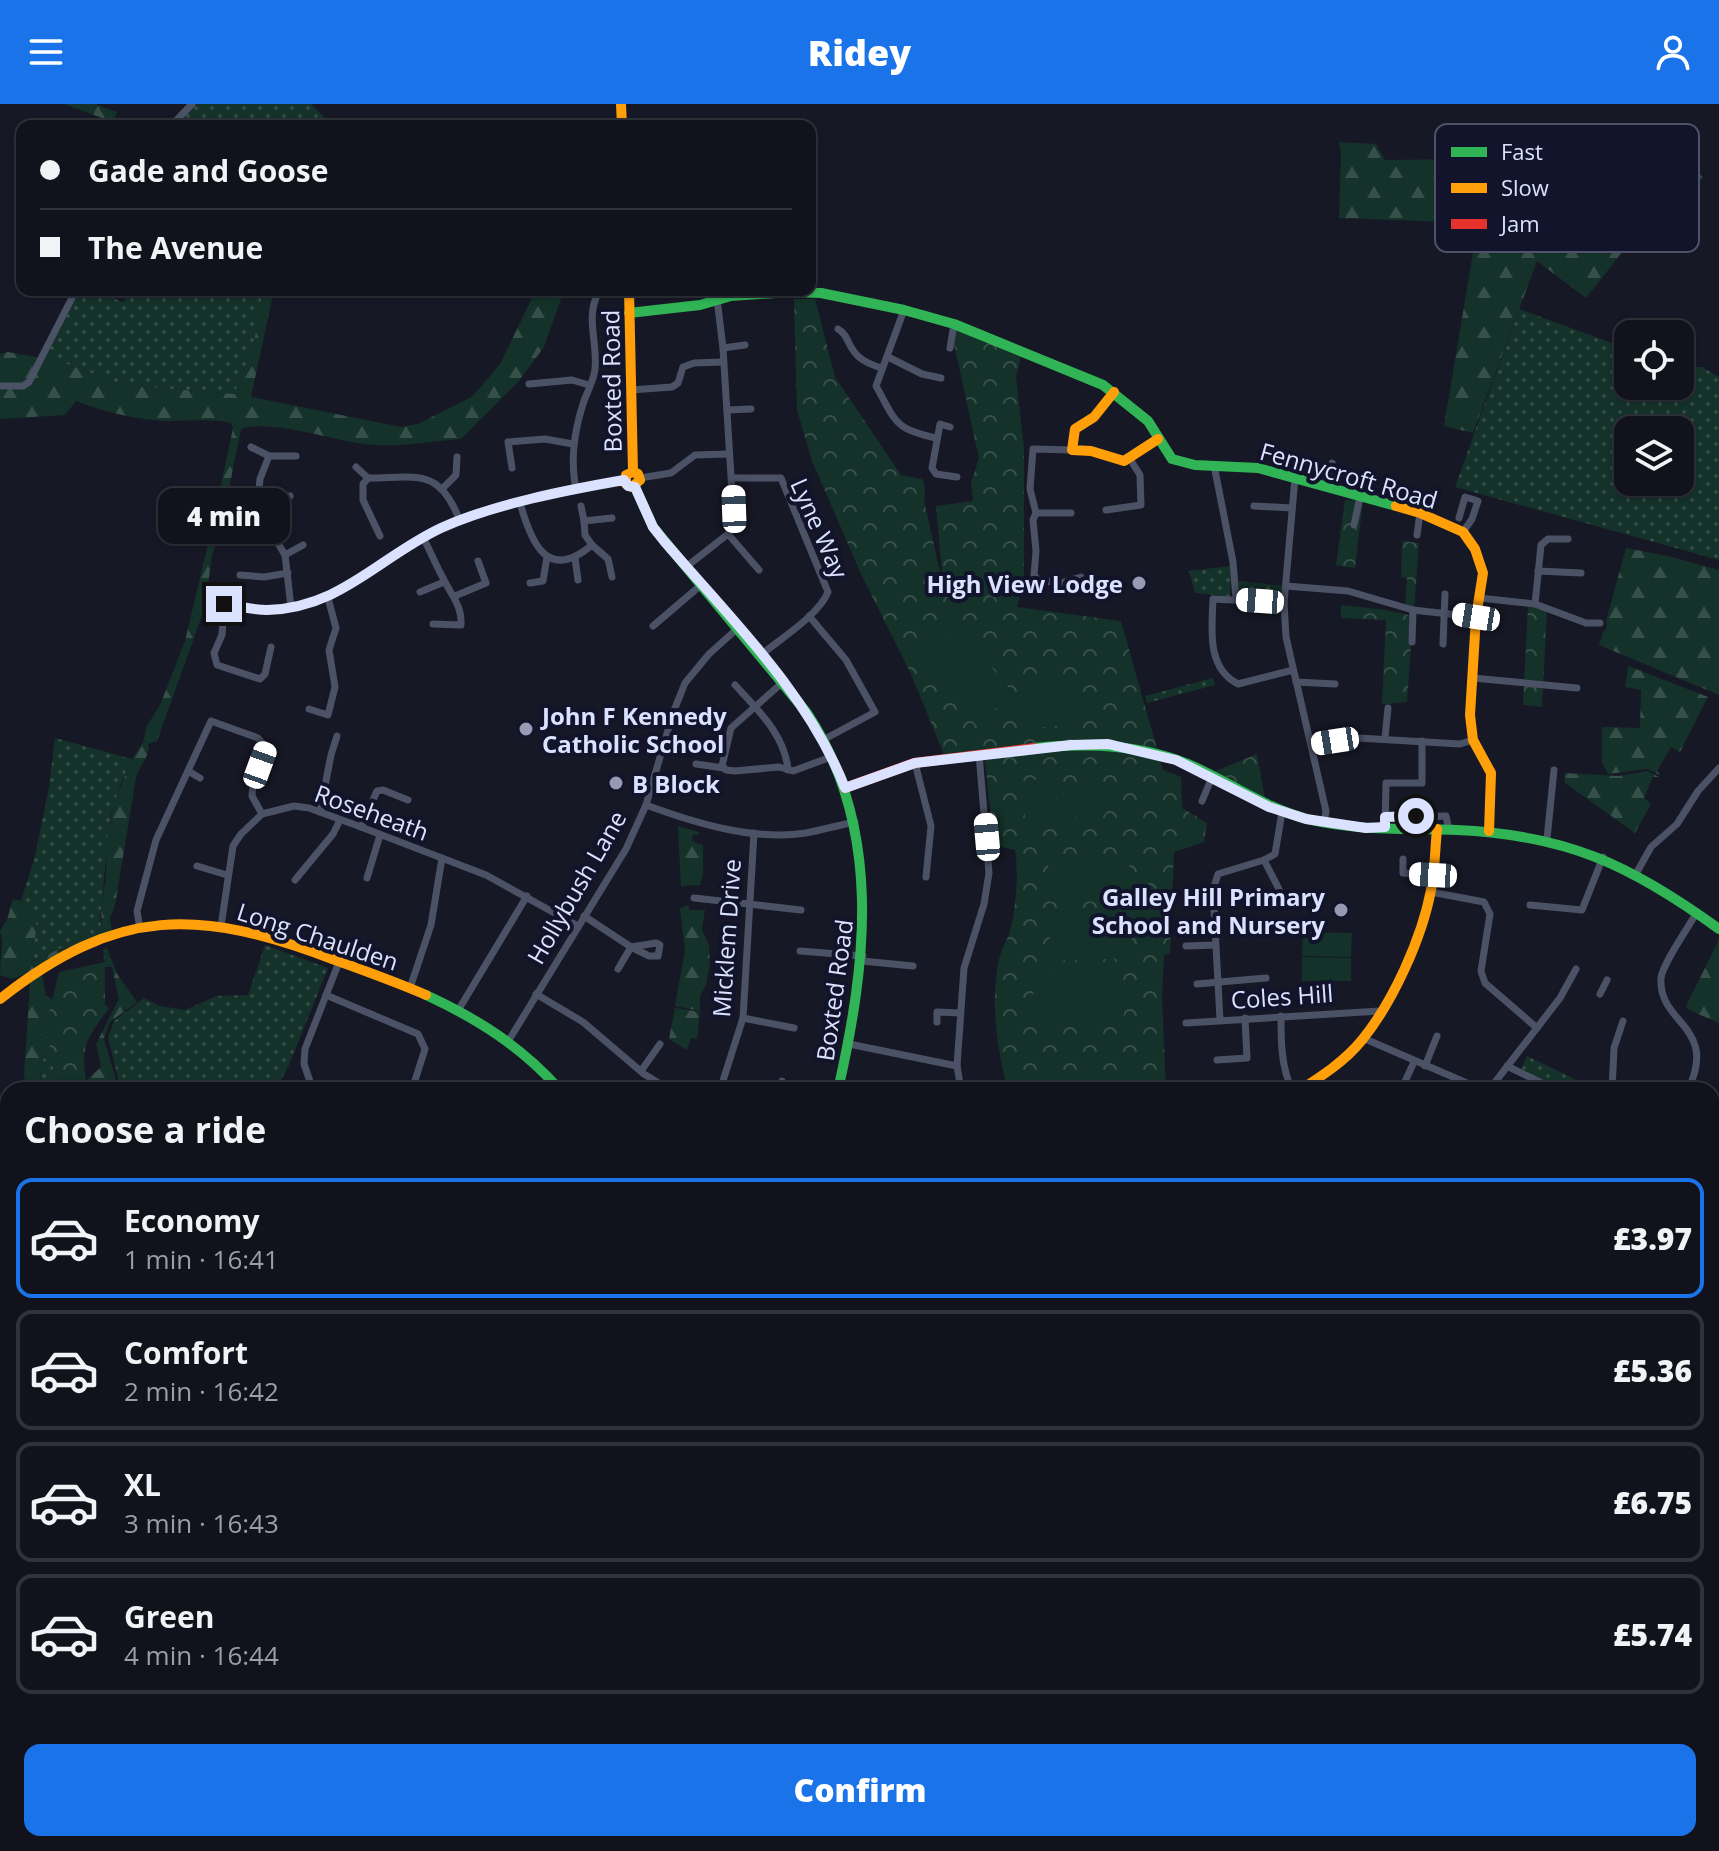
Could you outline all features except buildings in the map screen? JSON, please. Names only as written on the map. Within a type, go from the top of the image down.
[{"type":"street","points":[[177,120],[192,104]]},
{"type":"street","name":"Fennycroft Road","points":[[816,293],[904,310],[954,324],[1093,379],[1114,392],[1148,421],[1172,459],[1195,465],[1258,468],[1420,513],[1463,532],[1475,549],[1483,573],[1476,617],[1470,715],[1473,740],[1491,773],[1489,831]]},
{"type":"street","points":[[0,386],[23,386],[29,382],[73,296]]},
{"type":"street","points":[[576,489],[571,467],[573,444],[595,373],[592,303],[596,296]]},
{"type":"street","name":"Boxted Road","points":[[629,296],[636,479],[653,527],[783,682],[823,740],[845,788],[855,822],[866,908],[863,959],[840,1082]]},
{"type":"street","name":"Fennycroft Road","points":[[629,313],[748,296]]},
{"type":"street","points":[[686,567],[728,534],[734,524],[733,478],[728,454],[723,348],[717,299]]},
{"type":"street","points":[[904,310],[876,386],[897,423],[909,432],[936,438]]},
{"type":"street","points":[[950,348],[954,324]]},
{"type":"street","points":[[838,329],[845,333],[860,359],[881,368]]},
{"type":"street","points":[[723,348],[745,345]]},
{"type":"street","points":[[888,357],[922,374],[941,378]]},
{"type":"street","points":[[631,390],[672,387],[678,383],[683,367],[694,363],[723,362]]},
{"type":"street","points":[[529,384],[572,380],[589,385]]},
{"type":"street","points":[[1072,450],[1075,429],[1094,417],[1114,392]]},
{"type":"street","points":[[727,410],[751,409]]},
{"type":"street","points":[[950,427],[940,424],[932,468],[936,474],[957,477]]},
{"type":"street","points":[[507,432],[512,468]]},
{"type":"street","points":[[508,442],[545,439],[573,444]]},
{"type":"street","points":[[1081,577],[1061,583],[1038,580],[1034,575],[1036,551],[1033,520],[1036,513],[1030,489],[1033,449],[1091,451],[1114,460],[1130,459],[1158,439]]},
{"type":"street","points":[[251,447],[269,456],[296,456]]},
{"type":"street","points":[[636,479],[671,473],[695,455],[728,454]]},
{"type":"street","points":[[269,456],[260,479],[258,500],[264,520],[285,555],[291,607]]},
{"type":"street","points":[[443,488],[456,475],[457,457]]},
{"type":"street","points":[[1106,510],[1141,505],[1140,475],[1130,459]]},
{"type":"street","points":[[1324,486],[1332,463]]},
{"type":"street","points":[[1214,465],[1233,562],[1236,599]]},
{"type":"street","points":[[356,467],[368,478],[424,478],[443,488],[451,498],[460,521]]},
{"type":"street","name":"Boxted Road","points":[[624,480],[626,475],[636,479]]},
{"type":"street","points":[[368,478],[363,484],[363,500],[380,536]]},
{"type":"street","name":"Lyne Way","points":[[733,478],[781,478],[828,592],[825,600],[809,616],[761,655]]},
{"type":"street","points":[[1295,478],[1284,603],[1286,637],[1326,811],[1324,823]]},
{"type":"street","points":[[271,647],[265,674],[260,679],[217,665],[214,653],[222,635],[221,604],[264,610],[328,598],[423,537],[460,521],[576,489],[624,480]]},
{"type":"street","points":[[258,500],[290,496]]},
{"type":"street","points":[[1354,525],[1360,497]]},
{"type":"street","points":[[1459,518],[1465,497],[1478,501],[1472,519],[1463,532]]},
{"type":"street","points":[[520,503],[531,538],[547,557],[561,560],[575,558],[592,545]]},
{"type":"street","points":[[581,506],[585,535],[608,559],[612,577]]},
{"type":"street","points":[[1254,506],[1292,508]]},
{"type":"street","points":[[1036,513],[1071,513]]},
{"type":"street","points":[[1417,535],[1420,513]]},
{"type":"street","points":[[584,521],[612,518]]},
{"type":"street","points":[[235,522],[264,520]]},
{"type":"street","points":[[728,534],[759,570]]},
{"type":"street","points":[[423,537],[462,615],[461,625],[433,624]]},
{"type":"street","points":[[1535,604],[1541,545],[1544,541],[1568,539]]},
{"type":"street","points":[[285,555],[303,545]]},
{"type":"street","points":[[547,557],[543,581],[547,593]]},
{"type":"street","points":[[575,558],[578,580]]},
{"type":"street","points":[[455,596],[488,587],[478,561]]},
{"type":"street","points":[[1538,571],[1581,573]]},
{"type":"street","points":[[240,575],[264,577],[288,573]]},
{"type":"street","points":[[530,583],[543,581]]},
{"type":"street","points":[[420,592],[444,582]]},
{"type":"street","points":[[653,626],[701,585]]},
{"type":"street","points":[[1286,586],[1348,591],[1413,610],[1476,617]]},
{"type":"street","points":[[1443,644],[1445,594]]},
{"type":"street","points":[[328,598],[336,628],[329,650],[335,687],[328,715]]},
{"type":"street","points":[[1479,598],[1535,604],[1586,623],[1600,623]]},
{"type":"street","points":[[1284,603],[1213,599],[1212,647],[1218,664],[1229,680],[1238,684],[1293,670]]},
{"type":"street","points":[[1412,642],[1413,610]]},
{"type":"street","points":[[809,616],[846,660],[875,712],[823,740]]},
{"type":"street","name":"Hollybush Lane","points":[[509,1040],[626,849],[646,805],[685,683],[709,654],[738,628]]},
{"type":"street","points":[[1473,678],[1577,688]]},
{"type":"street","points":[[724,768],[722,763],[731,728],[783,682]]},
{"type":"street","points":[[1296,682],[1335,684]]},
{"type":"street","points":[[735,685],[780,739],[788,770]]},
{"type":"street","points":[[1385,738],[1388,708]]},
{"type":"street","points":[[309,709],[339,719]]},
{"type":"street","points":[[140,929],[137,911],[156,840],[211,721],[258,738],[266,747],[252,796],[262,814],[250,823],[233,846],[221,926]]},
{"type":"street","points":[[320,812],[337,736]]},
{"type":"street","points":[[1312,745],[1358,738],[1460,744],[1473,740]]},
{"type":"street","points":[[1385,822],[1386,783],[1422,783],[1422,741]]},
{"type":"street","points":[[845,788],[915,763],[979,754],[1108,744],[1154,752],[1184,763],[1282,812],[1324,823],[1366,828],[1385,822],[1446,816],[1449,830]]},
{"type":"street","points":[[960,1082],[957,1066],[964,968],[984,904],[989,873],[979,754]]},
{"type":"street","points":[[696,764],[735,771],[779,767],[799,771],[831,757]]},
{"type":"street","points":[[915,763],[931,826],[926,877]]},
{"type":"street","points":[[1637,872],[1651,847],[1677,824],[1698,791],[1719,768]]},
{"type":"street","points":[[1547,839],[1554,770]]},
{"type":"street","points":[[188,771],[200,778]]},
{"type":"street","points":[[1202,801],[1212,777]]},
{"type":"street","points":[[361,827],[377,791],[383,790],[408,800]]},
{"type":"street","points":[[646,805],[707,825],[754,833],[804,834],[855,822]]},
{"type":"street","name":"Roseheath","points":[[262,814],[294,806],[320,812],[486,875],[578,926]]},
{"type":"street","points":[[1220,1020],[1213,890],[1218,874],[1275,854],[1282,812]]},
{"type":"street","points":[[295,880],[333,834],[340,820]]},
{"type":"street","points":[[1385,822],[1547,839],[1637,872],[1719,929]]},
{"type":"street","points":[[1313,1082],[1333,1068],[1363,1038],[1380,1011],[1425,920],[1437,829]]},
{"type":"street","name":"Micklem Drive","points":[[723,1082],[743,1018],[754,833]]},
{"type":"street","points":[[367,878],[380,835]]},
{"type":"street","points":[[1530,905],[1582,910],[1603,857]]},
{"type":"street","points":[[410,988],[431,925],[442,858]]},
{"type":"street","points":[[1403,859],[1403,873],[1433,875]]},
{"type":"street","points":[[1264,860],[1282,895]]},
{"type":"street","points":[[197,866],[227,875]]},
{"type":"street","points":[[1431,892],[1484,902],[1490,914],[1481,971],[1485,983],[1537,1028]]},
{"type":"street","points":[[459,1009],[527,896]]},
{"type":"street","points":[[694,898],[801,910]]},
{"type":"street","points":[[1692,1082],[1697,1071],[1693,1037],[1665,999],[1661,974],[1697,912]]},
{"type":"street","points":[[584,916],[631,947],[618,969]]},
{"type":"street","name":"Long Chaulden","points":[[0,999],[57,956],[99,939],[140,929],[181,924],[221,926],[269,936],[459,1009],[509,1040],[553,1082]]},
{"type":"street","points":[[1186,946],[1215,945]]},
{"type":"street","points":[[800,951],[913,966]]},
{"type":"street","points":[[310,1082],[304,1064],[305,1049],[339,962]]},
{"type":"street","points":[[1495,1082],[1559,1000],[1576,969]]},
{"type":"street","points":[[1197,984],[1266,978]]},
{"type":"street","points":[[1600,994],[1607,980]]},
{"type":"street","points":[[536,994],[583,1022],[658,1082]]},
{"type":"street","points":[[326,995],[418,1034],[425,1049],[415,1082]]},
{"type":"street","name":"Coles Hill","points":[[1186,1023],[1380,1011]]},
{"type":"street","points":[[937,1022],[937,1012],[960,1013]]},
{"type":"street","points":[[1281,1016],[1282,1058],[1290,1082]]},
{"type":"street","points":[[743,1018],[794,1028]]},
{"type":"street","points":[[1217,1060],[1247,1058],[1245,1018]]},
{"type":"street","points":[[1612,1082],[1614,1048],[1623,1021]]},
{"type":"street","points":[[1425,1066],[1437,1036]]},
{"type":"street","points":[[1363,1038],[1464,1082]]},
{"type":"street","points":[[641,1071],[660,1044]]},
{"type":"street","points":[[849,1044],[957,1066]]},
{"type":"street","points":[[1405,1082],[1414,1062]]},
{"type":"street","points":[[1507,1066],[1540,1082]]},
{"type":"green space","points":[[64,104],[95,104],[117,112],[114,120]]},
{"type":"green space","points":[[187,104],[311,104],[325,118],[325,120],[173,120]]},
{"type":"green space","points":[[1339,142],[1376,144],[1385,160],[1435,160],[1435,221],[1339,218]]},
{"type":"green space","points":[[1473,252],[1622,252],[1586,298],[1537,261],[1473,433],[1444,426]]},
{"type":"green space","points":[[70,296],[108,296],[123,302],[128,296],[262,296],[253,348],[234,394],[122,385],[62,362],[38,358]]},
{"type":"green space","points":[[262,296],[273,296],[251,397],[401,427],[418,424],[473,396],[500,364],[533,296],[562,296],[544,347],[518,382],[461,439],[375,445],[287,429],[254,426],[241,429],[221,528],[212,555],[205,607],[157,741],[148,744],[148,753],[136,778],[115,905],[110,918],[112,932],[65,949],[26,974],[12,979],[0,975],[0,931],[13,899],[21,901],[37,925],[31,962],[102,929],[107,838],[115,800],[131,761],[143,742],[147,726],[160,705],[185,641],[233,428],[231,423],[215,421],[133,417],[76,401],[65,415],[0,419],[0,354],[8,352],[62,362],[122,385],[234,394],[253,348]]},
{"type":"green space","points":[[794,299],[815,299],[835,377],[901,475],[922,479],[943,585],[936,506],[973,501],[971,483],[979,458],[954,344],[954,329],[1021,355],[1016,377],[1024,449],[1024,580],[1017,607],[1121,621],[1163,770],[1181,777],[1182,808],[1207,823],[1204,842],[1174,852],[1170,953],[1164,955],[1162,998],[1166,1082],[1006,1082],[998,1042],[995,993],[999,960],[1014,912],[1017,879],[1015,850],[994,845],[984,752],[945,757],[911,674],[862,576],[812,461],[797,410]]},
{"type":"green space","points":[[1519,309],[1614,344],[1614,400],[1694,400],[1694,367],[1702,367],[1719,377],[1719,560],[1455,487]]},
{"type":"green space","points":[[1345,500],[1363,500],[1355,568],[1336,565]]},
{"type":"green space","points":[[1402,541],[1419,543],[1414,609],[1405,606],[1407,578],[1401,577]]},
{"type":"green space","points":[[1626,548],[1719,570],[1719,695],[1599,645],[1607,627]]},
{"type":"green space","points":[[1231,566],[1230,597],[1195,593],[1189,571]]},
{"type":"green space","points":[[1238,581],[1284,586],[1278,599],[1238,597]]},
{"type":"green space","points":[[1341,605],[1413,616],[1407,702],[1382,704],[1386,620],[1341,618]]},
{"type":"green space","points":[[1528,607],[1547,610],[1542,707],[1523,705]]},
{"type":"green space","points":[[956,625],[1014,694],[976,725],[920,652]]},
{"type":"green space","points":[[1628,666],[1708,697],[1680,752],[1671,747],[1657,771],[1660,775],[1647,769],[1608,774],[1602,762],[1602,727],[1640,728],[1641,690],[1625,687]]},
{"type":"green space","points":[[1213,678],[1215,685],[1147,703],[1145,696]]},
{"type":"green space","points":[[1078,681],[1084,723],[1025,729],[1021,686]]},
{"type":"green space","points":[[55,738],[132,759],[110,819],[100,919],[102,930],[30,962],[37,925],[21,901],[35,856]]},
{"type":"green space","points":[[1257,754],[1265,799],[1213,772]]},
{"type":"green space","points":[[1648,771],[1659,777],[1653,777],[1644,798],[1651,804],[1635,833],[1565,783],[1564,773],[1618,776]]},
{"type":"green space","points":[[1054,778],[1060,827],[1026,830],[1022,781]]},
{"type":"green space","points":[[1104,782],[1106,814],[1063,819],[1058,785]]},
{"type":"green space","points":[[678,826],[699,832],[699,835],[693,835],[692,841],[703,845],[700,885],[681,886]]},
{"type":"green space","points":[[1129,854],[1130,901],[1050,902],[1048,856]]},
{"type":"green space","points":[[689,905],[689,910],[705,910],[702,929],[709,946],[710,963],[706,985],[700,996],[700,1011],[675,1006],[685,951],[680,908]]},
{"type":"green space","points":[[1130,910],[1133,958],[1050,961],[1049,912]]},
{"type":"green space","points":[[1303,932],[1352,933],[1351,957],[1302,956]]},
{"type":"green space","points":[[1716,938],[1719,940],[1719,1023],[1686,1006],[1718,942]]},
{"type":"green space","points":[[265,945],[328,968],[280,1082],[119,1082],[108,1037],[114,1021],[144,998],[160,1006],[185,1010],[217,996],[248,995]]},
{"type":"green space","points":[[107,948],[117,974],[137,1002],[110,1022],[104,1039],[117,1082],[59,1082],[55,1078],[86,1081],[101,1067],[96,1044],[119,999],[112,967],[105,967],[103,949]]},
{"type":"green space","points":[[1302,957],[1351,958],[1351,981],[1302,981]]},
{"type":"green space","points":[[105,962],[105,1005],[109,1008],[87,1042],[84,1058],[86,1081],[55,1078],[46,1026],[59,972]]},
{"type":"green space","points":[[1123,970],[1124,1019],[1033,1025],[1034,974]]},
{"type":"green space","points":[[42,974],[46,996],[53,1000],[46,1026],[49,1042],[41,1067],[40,1082],[25,1082],[24,1075],[30,983]]},
{"type":"green space","points":[[675,1008],[700,1012],[697,1039],[691,1038],[687,1050],[669,1039]]},
{"type":"green space","points":[[49,1042],[55,1078],[59,1082],[40,1082],[41,1067]]},
{"type":"green space","points":[[1527,1056],[1581,1082],[1543,1082],[1520,1071]]},
{"type":"traffic: fast","points":[[816,293],[904,310],[954,324],[1103,385],[1148,421],[1172,459],[1195,465],[1258,468],[1396,506]]},
{"type":"traffic: fast","points":[[629,313],[700,305],[731,296]]},
{"type":"traffic: fast","points":[[635,487],[653,527],[807,713],[831,757],[848,802],[858,849],[862,897],[861,945],[856,993],[840,1082]]},
{"type":"traffic: fast","points":[[1034,748],[1116,747],[1156,754],[1195,767],[1281,810],[1329,824],[1496,833],[1565,847],[1626,871],[1719,929]]},
{"type":"traffic: fast","points":[[426,995],[498,1035],[552,1082]]},
{"type":"traffic: slow","points":[[621,104],[622,120]]},
{"type":"traffic: slow","points":[[629,296],[633,472]]},
{"type":"traffic: slow","points":[[1114,392],[1094,417],[1075,429],[1072,450],[1091,451],[1124,461],[1158,439]]},
{"type":"traffic: slow","points":[[633,472],[638,474],[640,480],[632,487],[626,484],[626,475],[633,472]]},
{"type":"traffic: slow","points":[[1396,506],[1463,532],[1475,549],[1483,573],[1476,617],[1470,715],[1473,740],[1491,773],[1489,831]]},
{"type":"traffic: slow","points":[[1312,1082],[1355,1048],[1395,988],[1427,909],[1437,829]]},
{"type":"traffic: slow","points":[[0,999],[43,968],[83,946],[122,932],[161,925],[200,925],[242,931],[286,943],[426,995]]},
{"type":"traffic: jam","points":[[845,788],[914,763],[1034,748]]},
{"type":"place","name":"High View Lodge","points":[[1139,583]]},
{"type":"place","name":"John F Kennedy Catholic School","points":[[526,729]]},
{"type":"place","name":"B Block","points":[[616,783]]},
{"type":"place","name":"Galley Hill Primary School and Nursery","points":[[1341,910]]},
{"type":"route","points":[[224,604],[264,610],[328,598],[442,528],[520,503],[624,480],[628,486],[635,487],[653,527],[664,541],[798,701],[823,740],[845,788],[915,763],[979,754],[1108,744],[1154,752],[1176,760],[1269,807],[1306,819],[1373,828],[1385,827],[1385,817],[1416,816]]}]
